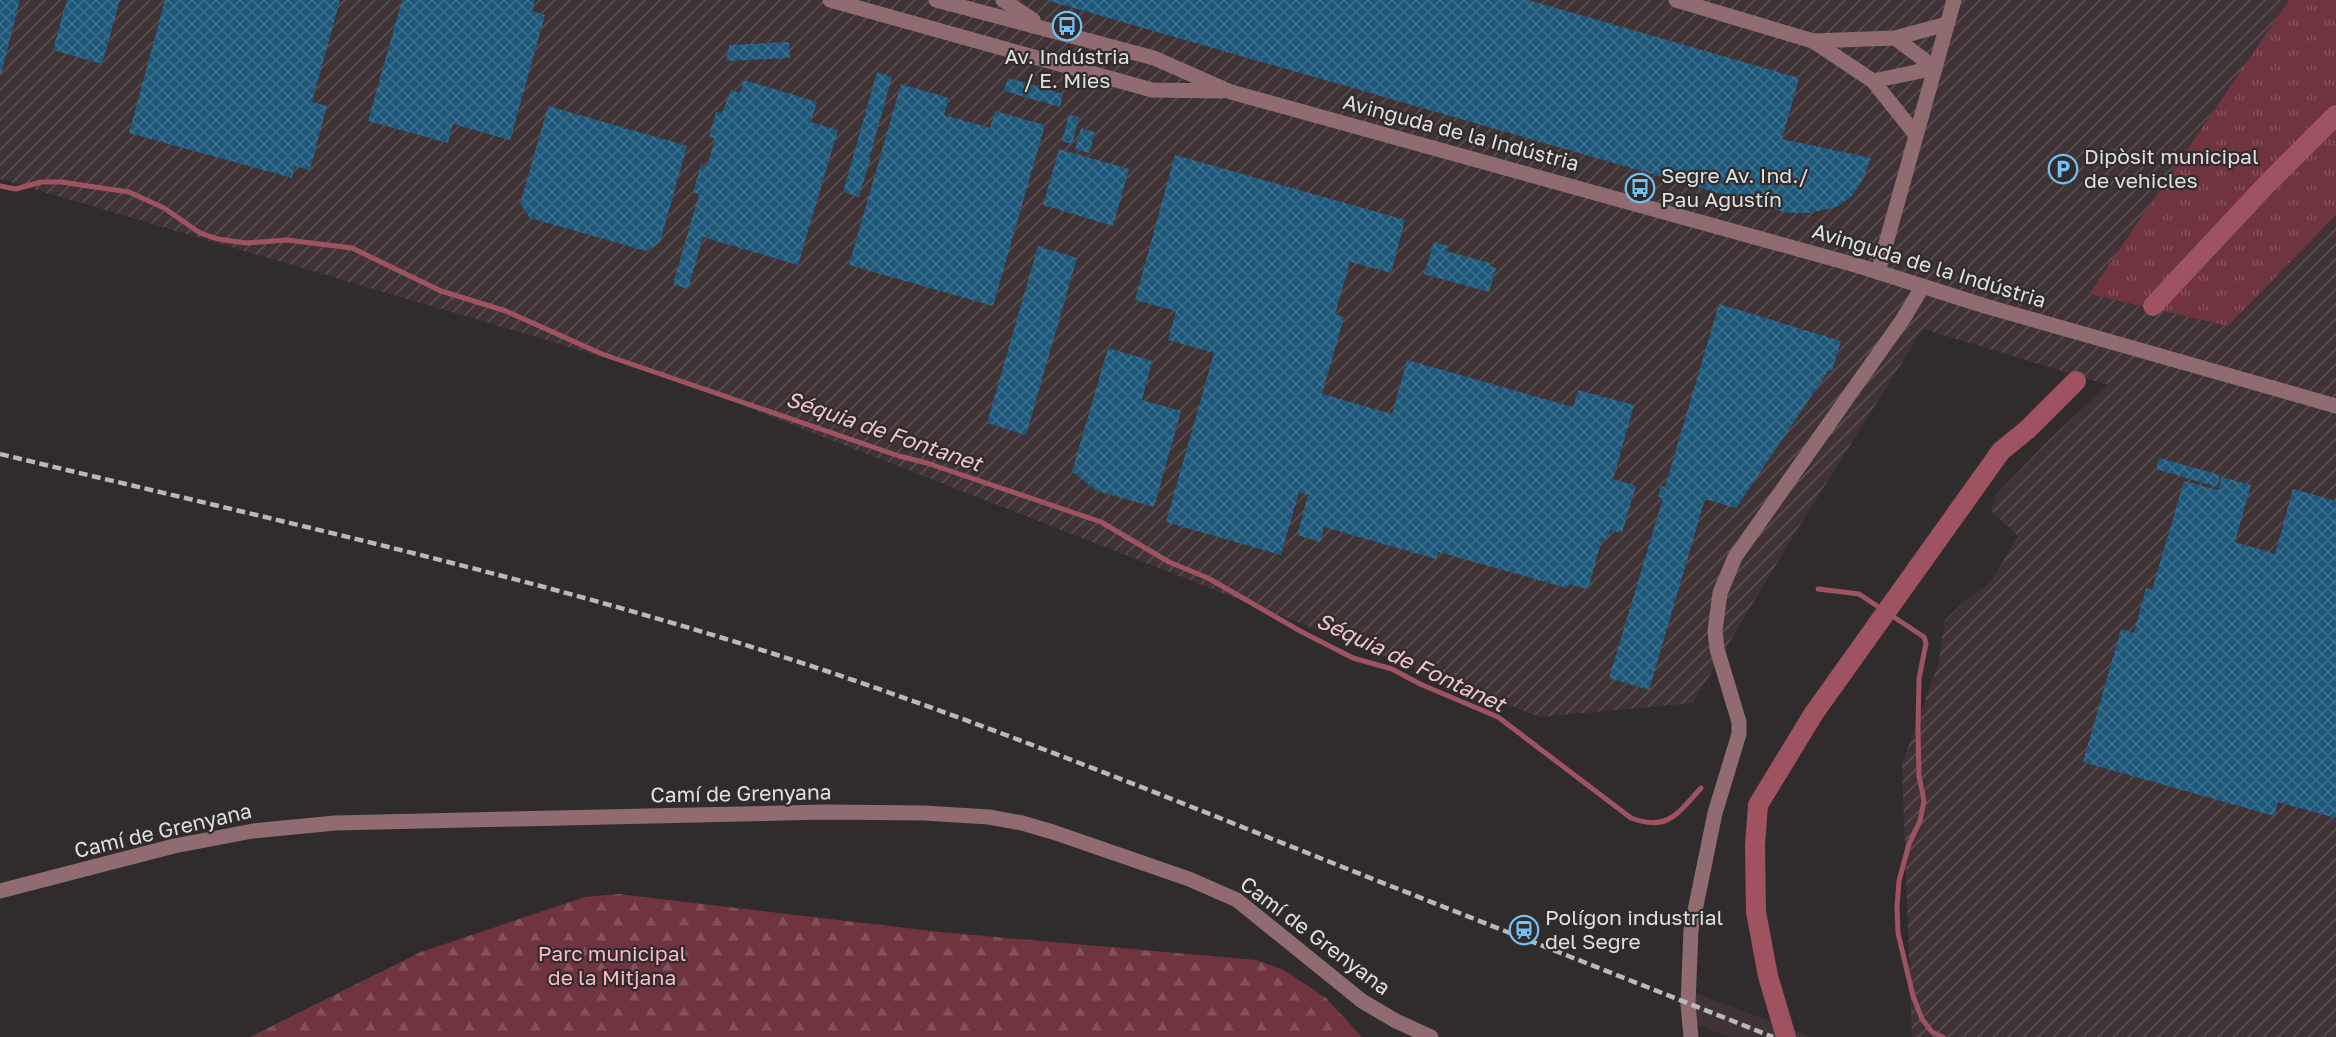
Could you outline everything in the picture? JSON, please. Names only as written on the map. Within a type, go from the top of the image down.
[{"type":"street","name":"Avinguda de la Indústria","points":[[936,0],[1154,58],[1231,92],[1878,272],[2336,406]]},
{"type":"street","points":[[1002,0],[1042,27]]},
{"type":"street","points":[[1676,0],[1813,41],[1873,81],[1916,135]]},
{"type":"street","points":[[1878,272],[1954,0]]},
{"type":"street","name":"Avinguda de la Indústria","points":[[838,1],[1152,90],[1231,92]]},
{"type":"street","points":[[1813,41],[1895,38],[1947,24]]},
{"type":"street","points":[[1895,38],[1935,68]]},
{"type":"street","points":[[1873,81],[1935,68]]},
{"type":"street","points":[[1691,1037],[1688,1004],[1691,930],[1715,813],[1738,734],[1736,711],[1717,649],[1715,631],[1720,593],[1735,557],[1903,320],[1923,286]]},
{"type":"street","name":"Camí de Grenyana","points":[[0,891],[174,846],[254,831],[335,824],[826,812],[924,813],[990,817],[1053,832],[1190,879],[1237,900],[1362,1001],[1396,1021],[1431,1037]]},
{"type":"shaded area","points":[[0,0],[2289,0],[2089,294],[2228,326],[2336,215],[2336,1037],[1912,1037],[1902,764],[1938,665],[1945,620],[1967,599],[1991,582],[2018,536],[1991,511],[1995,496],[2050,439],[2108,385],[1923,329],[1795,533],[1693,703],[1540,717],[665,375],[0,179]]},
{"type":"shaded area","points":[[1695,993],[1813,1037],[1728,1037],[1696,1024]]},
{"type":"green space","points":[[2289,0],[2336,0],[2336,215],[2228,326],[2089,294]]},
{"type":"green space","name":"Parc municipal de la Mitjana","points":[[619,894],[940,932],[1256,960],[1284,970],[1326,998],[1362,1037],[250,1037],[421,952],[585,897]]},
{"type":"building","points":[[0,0],[20,0],[1,74],[0,74]]},
{"type":"building","points":[[67,0],[120,0],[102,64],[53,50]]},
{"type":"building","points":[[165,0],[340,0],[312,102],[327,106],[310,170],[295,166],[292,178],[129,133]]},
{"type":"building","points":[[402,0],[535,0],[532,11],[545,15],[510,140],[453,124],[448,143],[368,121]]},
{"type":"building","points":[[1046,0],[1528,0],[1799,78],[1782,139],[1871,158],[1862,181],[1851,197],[1836,207],[1809,213],[1788,213]]},
{"type":"building","points":[[789,42],[790,58],[726,61],[729,45]]},
{"type":"building","points":[[877,72],[892,77],[870,156],[860,154],[871,157],[859,197],[843,192]]},
{"type":"building","points":[[1008,78],[1063,94],[1060,107],[1004,91]]},
{"type":"building","points":[[744,80],[817,102],[811,122],[838,130],[798,265],[703,237],[688,289],[673,284],[699,194],[693,192],[701,164],[707,166],[715,139],[709,137],[716,112],[722,113],[731,90],[740,93]]},
{"type":"building","points":[[901,84],[949,98],[944,115],[990,128],[995,111],[1045,125],[993,306],[849,265]]},
{"type":"building","points":[[548,106],[687,146],[660,242],[646,251],[530,218],[520,204]]},
{"type":"building","points":[[1069,115],[1079,117],[1072,144],[1062,141]]},
{"type":"building","points":[[1081,128],[1095,132],[1089,153],[1075,149]]},
{"type":"building","points":[[1059,149],[1129,169],[1113,226],[1043,205]]},
{"type":"building","points":[[1175,155],[1405,220],[1391,273],[1350,262],[1335,314],[1344,317],[1322,394],[1392,414],[1407,360],[1573,407],[1578,390],[1634,405],[1613,479],[1636,486],[1622,533],[1610,530],[1607,540],[1602,539],[1588,589],[1569,584],[1567,588],[1438,552],[1436,559],[1324,527],[1320,542],[1297,535],[1308,495],[1299,492],[1281,555],[1166,522],[1214,353],[1168,340],[1176,311],[1135,300]]},
{"type":"building","points":[[1434,242],[1448,246],[1446,251],[1490,263],[1489,266],[1496,268],[1489,292],[1424,274]]},
{"type":"building","points":[[1038,246],[1077,258],[1026,435],[987,423]]},
{"type":"building","points":[[1719,304],[1841,341],[1832,371],[1829,370],[1736,508],[1705,499],[1649,690],[1609,678],[1663,498],[1658,497],[1661,486],[1665,487]]},
{"type":"building","points":[[1108,348],[1152,361],[1142,400],[1181,411],[1154,507],[1097,491],[1072,471]]},
{"type":"building","points":[[2159,458],[2220,475],[2217,487],[2156,469]]},
{"type":"building","points":[[2222,477],[2251,485],[2235,542],[2275,554],[2293,489],[2336,501],[2336,818],[2278,802],[2274,816],[2083,762],[2121,629],[2134,633],[2146,588],[2152,590],[2184,481],[2218,490]]},
{"type":"building","points":[[1512,920],[1538,930],[1536,937],[1509,926]]},
{"type":"waterway","points":[[2153,306],[2267,184],[2336,115]]},
{"type":"waterway","name":"Séquia de Fontanet","points":[[0,186],[16,189],[41,182],[61,182],[129,192],[164,208],[200,233],[218,239],[246,243],[287,240],[352,248],[441,291],[506,311],[602,354],[899,456],[927,463],[1101,522],[1169,562],[1208,578],[1302,632],[1353,658],[1392,669],[1420,684],[1498,717],[1631,818],[1654,823],[1671,818],[1701,788]]},
{"type":"waterway","points":[[1786,1037],[1768,976],[1756,912],[1755,845],[1758,805],[1814,713],[2001,451],[2028,429],[2076,381]]},
{"type":"waterway","name":"Séquia de Fontanet","points":[[1818,589],[1859,594],[1924,637],[1926,643],[1919,679],[1918,729],[1919,776],[1924,801],[1920,821],[1909,844],[1899,881],[1898,933],[1913,996],[1922,1019],[1932,1032],[1943,1037]]},
{"type":"railway","points":[[0,454],[430,557],[536,585],[643,614],[853,680],[1100,771],[1773,1037]]},
{"type":"place","name":"Av. Indústria / E. Mies","points":[[1067,26]]},
{"type":"place","name":"Dipòsit municipal de vehicles","points":[[2063,169]]},
{"type":"place","name":"Segre Av. Ind./ Pau Agustín","points":[[1640,188]]},
{"type":"place","name":"Polígon industrial del Segre","points":[[1524,930]]}]
